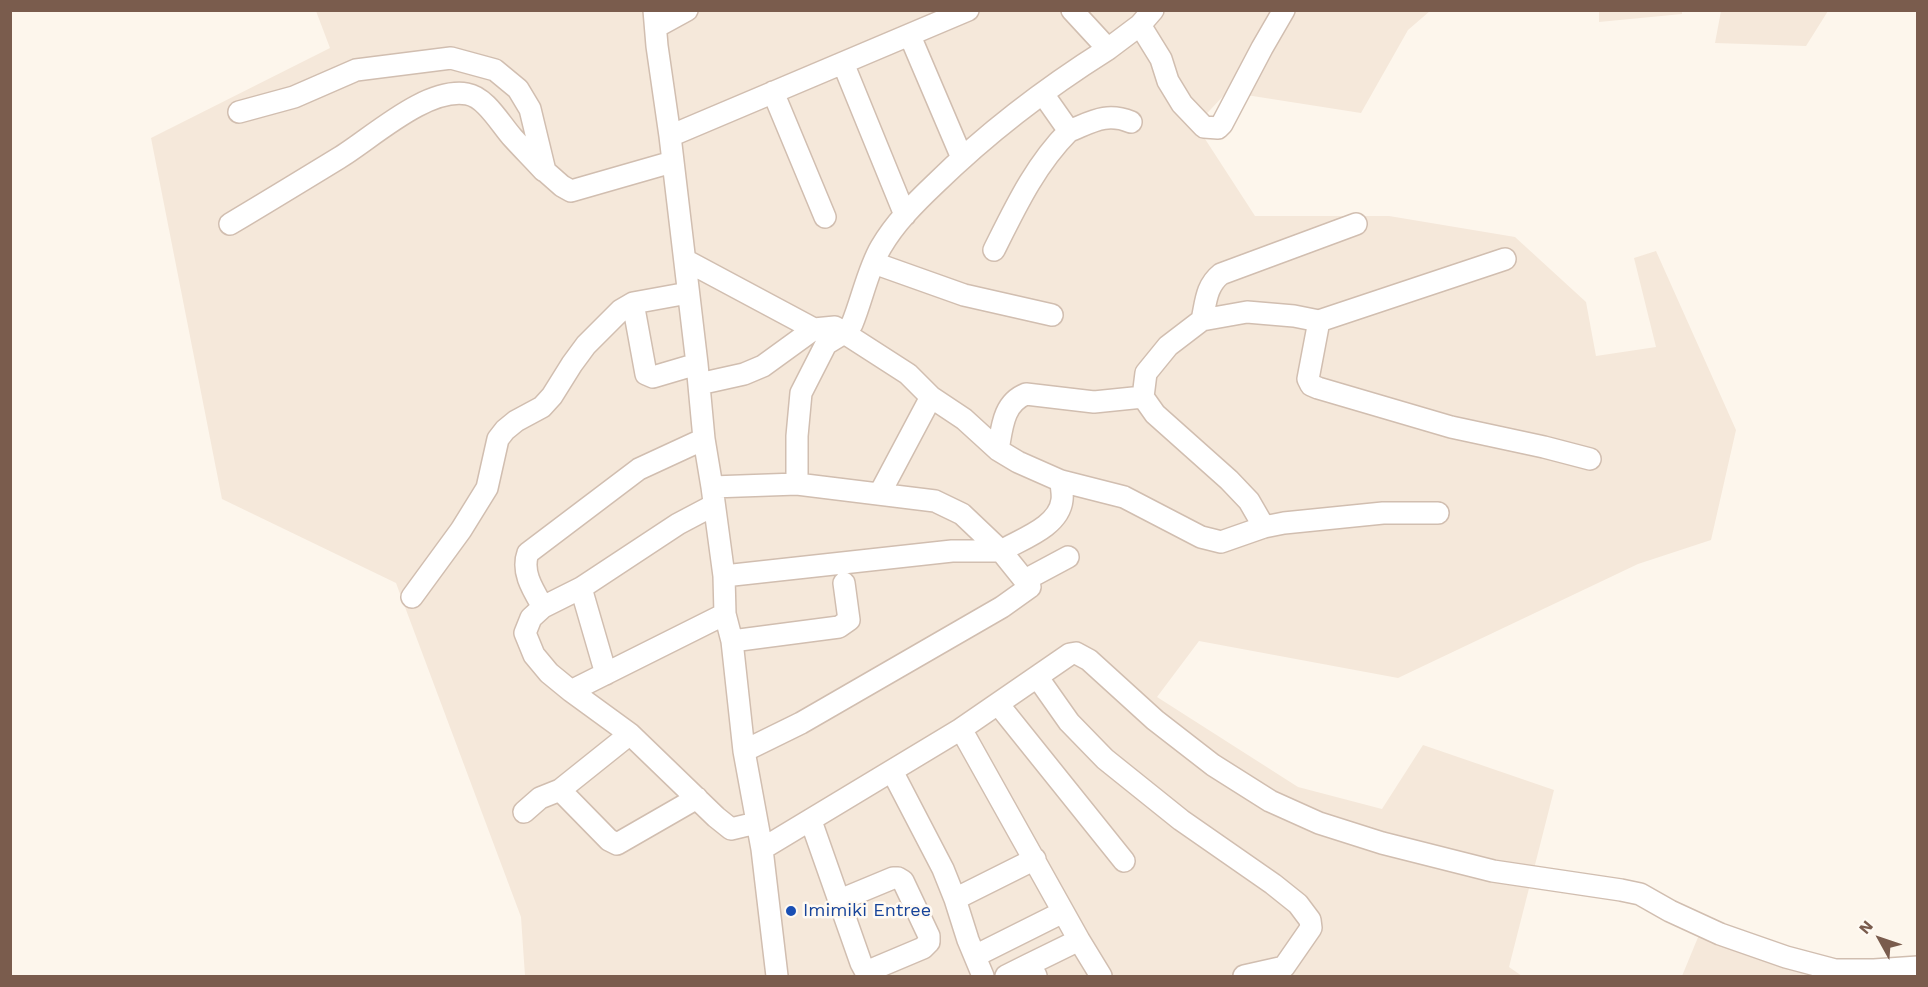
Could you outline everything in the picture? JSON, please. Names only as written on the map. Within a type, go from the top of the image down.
[{"type":"street","points":[[687,10],[655,19],[657,46],[685,260],[704,439],[724,576],[725,614],[732,641],[744,751],[762,849],[777,976]]},
{"type":"street","points":[[670,136],[968,10]]},
{"type":"street","points":[[1072,10],[1108,49]]},
{"type":"street","points":[[796,484],[801,393],[819,354],[826,344],[844,333],[854,319],[881,247],[905,215],[962,158],[1002,124],[1070,73],[1108,49],[1147,18],[1168,81],[1182,104],[1204,128],[1218,128],[1284,10]]},
{"type":"street","points":[[910,36],[962,158]]},
{"type":"street","points":[[239,112],[294,97],[356,70],[451,58],[495,70],[518,89],[530,109],[545,171]]},
{"type":"street","points":[[843,63],[905,215]]},
{"type":"street","points":[[773,92],[825,217]]},
{"type":"street","points":[[230,224],[343,156],[393,119],[444,94],[468,94],[478,99],[545,171],[571,191],[672,162]]},
{"type":"street","points":[[1043,94],[1069,131]]},
{"type":"street","points":[[994,250],[1022,194],[1054,146],[1069,131],[1106,117],[1131,122]]},
{"type":"street","points":[[1202,320],[1208,290],[1212,282],[1221,274],[1356,224]]},
{"type":"street","points":[[685,260],[814,329]]},
{"type":"street","points":[[1264,527],[1249,501],[1222,473],[1155,414],[1143,397],[1146,373],[1168,346],[1202,320],[1247,312],[1294,316],[1319,321],[1505,260]]},
{"type":"street","points":[[874,263],[964,295],[1052,315]]},
{"type":"street","points":[[412,597],[461,530],[487,488],[498,439],[505,430],[542,407],[586,345],[621,310],[633,303],[688,293]]},
{"type":"street","points":[[633,303],[646,374],[653,377],[744,374],[763,366],[814,329],[835,327],[908,374],[931,398],[964,419],[998,450],[1018,462],[1061,481],[1124,496],[1201,537],[1221,542],[1264,527],[1284,523],[1383,513],[1438,513]]},
{"type":"street","points":[[1319,321],[1308,379],[1311,385],[1451,427],[1590,459]]},
{"type":"street","points":[[998,450],[1003,420],[1012,402],[1026,394],[1094,402],[1143,397]]},
{"type":"street","points":[[880,494],[931,398]]},
{"type":"street","points":[[543,608],[529,583],[525,562],[528,553],[639,469],[704,439]]},
{"type":"street","points":[[724,576],[952,551],[1001,551],[1046,525],[1058,514],[1063,500],[1061,481]]},
{"type":"street","points":[[744,751],[801,723],[1002,607],[1030,587],[1001,551],[962,514],[935,501],[796,484],[713,496],[678,524],[581,588],[543,608],[531,618],[525,633],[534,655],[549,673],[630,734],[716,818],[731,829],[756,823]]},
{"type":"street","points":[[1025,580],[1068,557]]},
{"type":"street","points":[[732,641],[844,625],[849,620],[844,583]]},
{"type":"street","points":[[581,588],[606,674]]},
{"type":"street","points":[[571,691],[725,614]]},
{"type":"street","points":[[762,849],[961,729],[1070,654],[1076,653],[1089,660],[1155,720],[1213,765],[1270,801],[1319,823],[1382,843],[1493,871],[1640,894],[1670,911],[1720,933],[1786,957],[1835,970],[1917,967]]},
{"type":"street","points":[[1038,678],[1069,722],[1105,759],[1181,820],[1273,884],[1298,904],[1310,920],[1311,928],[1288,972],[1244,976]]},
{"type":"street","points":[[998,704],[1124,861]]},
{"type":"street","points":[[961,729],[1101,976]]},
{"type":"street","points":[[524,812],[540,798],[560,790],[630,734]]},
{"type":"street","points":[[892,771],[943,869],[955,899],[976,970],[1063,912]]},
{"type":"street","points":[[560,790],[609,840],[617,844],[697,798]]},
{"type":"street","points":[[811,821],[861,963],[867,974],[923,948],[928,942],[929,936],[903,881],[898,878],[840,900]]},
{"type":"street","points":[[955,899],[1035,859]]},
{"type":"street","points":[[1006,976],[1033,970],[1079,940]]},
{"type":"shaded area","points":[[1599,10],[1682,11],[1682,14],[1599,22]]},
{"type":"shaded area","points":[[1721,10],[1828,11],[1806,46],[1715,43]]},
{"type":"shaded area","points":[[316,11],[1430,11],[1408,30],[1361,113],[1227,92],[1196,125],[1255,216],[1389,216],[1515,237],[1586,302],[1596,356],[1656,347],[1634,258],[1656,251],[1736,430],[1711,540],[1638,564],[1398,678],[1199,641],[1157,697],[1298,787],[1382,809],[1423,745],[1554,790],[1509,967],[1522,976],[525,976],[521,917],[396,583],[222,499],[151,138],[330,48]]},
{"type":"shaded area","points":[[1706,918],[1843,976],[1682,976]]},
{"type":"place","name":"Imimiki Entree","points":[[791,911]]}]
